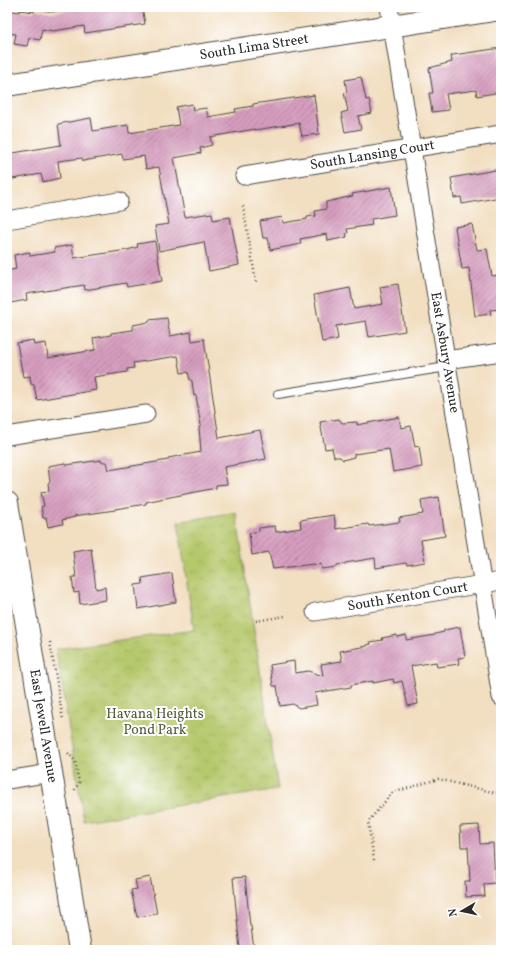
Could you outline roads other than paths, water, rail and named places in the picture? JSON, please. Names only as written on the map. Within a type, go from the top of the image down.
[{"type":"street","name":"South Lima Street","points":[[7,85],[391,16],[501,9]]},
{"type":"street","name":"East Asbury Avenue","points":[[391,16],[501,697]]},
{"type":"street","name":"South Lansing Court","points":[[244,176],[501,134]]},
{"type":"street","points":[[7,220],[119,201]]},
{"type":"street","points":[[447,364],[501,352]]},
{"type":"street","points":[[7,436],[146,414]]},
{"type":"street","name":"East Jewell Avenue","points":[[7,503],[80,950]]},
{"type":"street","name":"South Kenton Court","points":[[315,612],[501,581]]},
{"type":"street","points":[[7,780],[51,773]]},
{"type":"lane","points":[[278,394],[447,364]]},
{"type":"park label","name":"Havana Heights Pond Park","points":[[155,722]]}]
